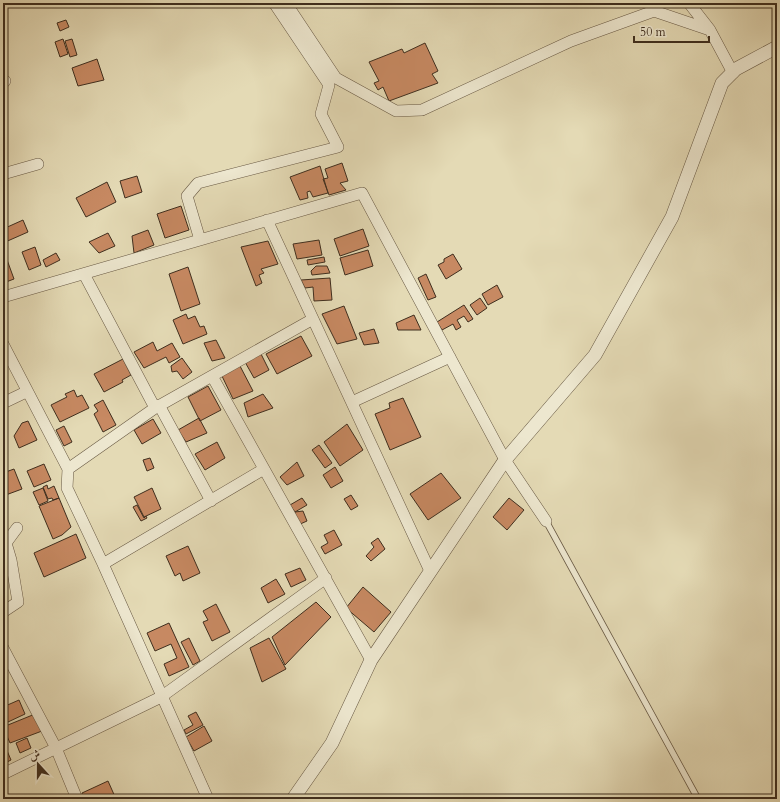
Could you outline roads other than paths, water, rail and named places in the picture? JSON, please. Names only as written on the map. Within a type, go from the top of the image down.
[{"type":"street","points":[[200,240],[187,196],[198,182],[338,147],[321,114],[329,85],[274,3]]},
{"type":"street","points":[[286,3],[336,78],[396,111],[422,110],[571,41],[654,11],[710,30]]},
{"type":"street","points":[[689,3],[710,30],[732,73]]},
{"type":"street","points":[[293,799],[332,743],[371,660],[505,460],[595,355],[672,217],[722,83],[732,73],[777,47]]},
{"type":"street","points":[[3,174],[38,164]]},
{"type":"street","points":[[3,297],[362,193],[505,460],[546,520]]},
{"type":"street","points":[[267,220],[430,571]]},
{"type":"street","points":[[84,274],[157,407],[211,501]]},
{"type":"street","points":[[68,469],[157,407],[313,319]]},
{"type":"street","points":[[3,344],[26,392],[68,469],[67,488],[103,564],[161,697],[208,799]]},
{"type":"street","points":[[352,402],[450,357]]},
{"type":"street","points":[[212,376],[371,660]]},
{"type":"street","points":[[3,403],[26,392]]},
{"type":"street","points":[[103,564],[264,469]]},
{"type":"street","points":[[3,612],[18,602],[11,560],[6,543],[17,528]]},
{"type":"street","points":[[3,774],[161,697],[326,578]]},
{"type":"street","points":[[3,648],[56,748],[77,799]]},
{"type":"lane","points":[[546,520],[698,799]]}]
